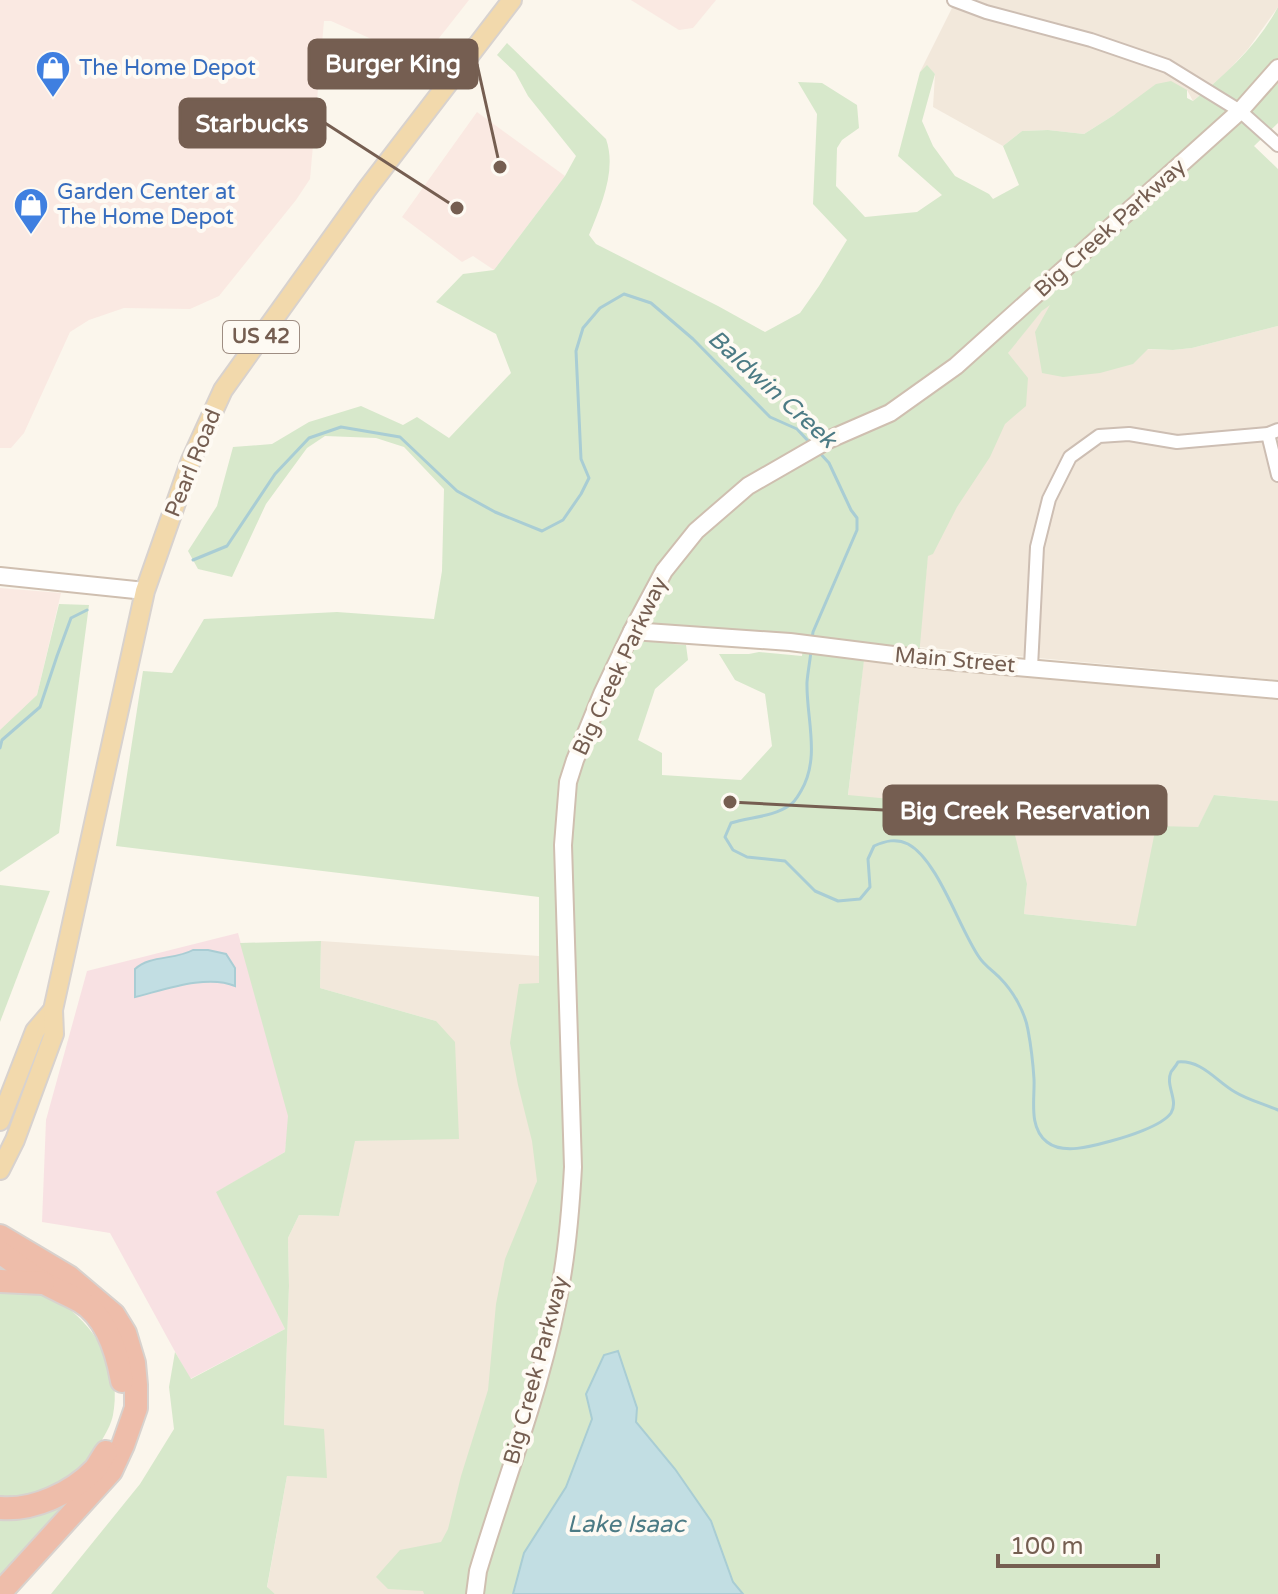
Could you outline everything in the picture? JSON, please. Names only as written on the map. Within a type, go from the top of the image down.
[{"type":"highway","points":[[0,1236],[69,1277],[114,1315],[125,1333],[134,1363],[136,1408],[111,1471],[0,1593]]},
{"type":"highway","points":[[0,1252],[45,1283],[83,1303],[106,1328],[119,1366],[122,1386],[121,1410],[112,1443],[95,1469],[70,1489],[36,1504],[14,1509],[0,1508]]},
{"type":"highway","points":[[0,1281],[45,1283]]},
{"type":"main road","name":"Pearl Road","points":[[0,1170],[15,1140],[54,1034],[53,1010],[145,591],[191,460],[223,390],[367,189],[512,0]]},
{"type":"main road","name":"Pearl Road","points":[[0,1121],[35,1031],[53,1010]]},
{"type":"street","points":[[954,0],[1167,66],[1240,111],[1278,145]]},
{"type":"street","name":"Big Creek Parkway","points":[[475,1594],[478,1571],[549,1338],[562,1278],[571,1203],[573,1167],[563,845],[568,782],[602,694],[632,631],[664,571],[696,531],[748,486],[828,440],[890,413],[956,366],[1240,111],[1278,68]]},
{"type":"street","points":[[1031,667],[1037,547],[1049,499],[1070,457],[1099,436],[1129,434],[1177,442],[1273,432],[1278,475]]},
{"type":"street","points":[[0,576],[145,591]]},
{"type":"street","name":"Main Street","points":[[632,631],[790,642],[925,659],[1278,685]]},
{"type":"shaded area","points":[[0,0],[469,0],[421,61],[331,21],[324,21],[310,179],[296,200],[219,296],[190,309],[124,308],[89,320],[70,332],[24,433],[11,448],[0,448]]},
{"type":"shaded area","points":[[631,0],[716,0],[693,28],[679,30]]},
{"type":"shaded area","points":[[956,0],[1278,0],[1278,7],[1248,49],[1193,101],[1187,90],[1114,115],[1084,134],[1022,131],[1003,146],[933,107],[935,74],[927,66],[920,72]]},
{"type":"shaded area","points":[[477,112],[565,176],[494,270],[473,256],[462,262],[402,217]]},
{"type":"shaded area","points":[[1053,301],[1138,349],[1192,348],[1278,326],[1278,680],[919,647],[929,543],[989,380],[1014,344]]},
{"type":"shaded area","points":[[0,588],[61,593],[37,695],[0,730]]},
{"type":"shaded area","points":[[864,658],[1278,693],[1278,801],[1215,795],[1136,926],[1024,914],[1027,884],[848,796]]},
{"type":"shaded area","points":[[238,933],[289,1117],[285,1152],[217,1192],[285,1329],[190,1379],[110,1233],[42,1222],[46,1120],[87,971]]},
{"type":"shaded area","points":[[321,941],[539,956],[541,1119],[537,1181],[444,1594],[275,1594],[267,1588],[287,1476],[327,1477],[284,1425],[288,1238],[299,1215],[339,1216],[354,1141],[458,1138],[436,1021],[320,988]]},
{"type":"green space","points":[[1278,7],[1278,123],[1254,146],[1278,169],[1278,326],[1192,348],[1148,349],[1133,364],[1100,373],[1063,377],[1042,373],[1035,332],[1050,305],[1042,311],[1008,353],[1028,378],[1026,406],[1005,424],[990,457],[957,507],[933,554],[928,556],[919,656],[865,652],[848,795],[987,808],[1014,831],[1027,884],[1024,914],[1136,926],[1156,826],[1198,827],[1214,795],[1278,801],[1278,1594],[424,1594],[423,1591],[388,1589],[376,1577],[400,1550],[441,1542],[448,1529],[488,1390],[496,1304],[505,1259],[537,1181],[532,1141],[510,1043],[519,984],[539,983],[539,897],[116,846],[143,671],[172,673],[204,619],[337,612],[434,619],[442,571],[444,489],[404,447],[376,438],[325,436],[307,448],[266,504],[232,577],[198,569],[188,551],[217,506],[233,447],[272,444],[309,422],[361,406],[403,425],[417,417],[449,438],[511,373],[496,334],[436,302],[463,274],[494,270],[565,176],[576,156],[528,96],[515,72],[497,55],[507,43],[606,139],[609,175],[589,235],[596,244],[765,332],[800,313],[847,240],[813,204],[817,114],[798,82],[822,83],[857,105],[859,128],[842,140],[837,148],[836,186],[865,217],[917,212],[942,195],[898,156],[920,72],[927,65],[935,74],[922,121],[933,146],[955,176],[993,199],[1019,185],[1003,146],[1022,131],[1084,134],[1156,84],[1171,81],[1187,90],[1187,98],[1193,101],[1240,58]],"holes":[[[674,634],[803,646],[802,656],[759,652],[719,654],[735,680],[765,694],[772,746],[741,780],[662,775],[662,753],[638,740],[655,689],[688,660],[686,645],[673,644]]]},
{"type":"green space","points":[[59,604],[89,605],[59,833],[0,872],[0,730],[37,695]]},
{"type":"green space","points":[[0,885],[50,891],[0,1022]]},
{"type":"green space","points":[[321,941],[320,988],[436,1021],[455,1042],[459,1139],[355,1141],[339,1216],[299,1215],[288,1238],[284,1425],[324,1429],[327,1478],[287,1476],[267,1587],[275,1594],[51,1594],[140,1484],[174,1429],[169,1387],[175,1352],[191,1379],[285,1329],[216,1192],[285,1152],[288,1116],[240,943]]},
{"type":"green space","points":[[0,1288],[47,1294],[67,1306],[101,1346],[112,1372],[115,1400],[108,1430],[84,1469],[75,1477],[44,1493],[0,1502]]},
{"type":"green space","points":[[90,1481],[0,1586],[0,1514]]},
{"type":"water","points":[[193,950],[226,954],[235,968],[235,986],[199,982],[135,997],[135,969],[148,962]]},
{"type":"water","name":"Lake Isaac","points":[[618,1351],[637,1408],[636,1422],[675,1469],[711,1521],[733,1582],[743,1594],[513,1594],[524,1553],[566,1487],[592,1419],[586,1394],[604,1355]]},
{"type":"waterway","name":"Baldwin Creek","points":[[193,560],[227,546],[275,474],[309,438],[341,427],[400,437],[457,491],[495,512],[542,531],[563,520],[589,478],[581,459],[576,351],[583,328],[600,308],[624,294],[651,303],[693,339],[770,417],[797,429],[810,443]]},
{"type":"waterway","name":"Baldwin Creek","points":[[812,639],[857,530],[857,518],[829,463],[818,451]]},
{"type":"waterway","name":"Baldwin Creek","points":[[0,748],[2,740],[40,707],[71,618],[87,610]]},
{"type":"waterway","name":"Baldwin Creek","points":[[811,651],[807,682],[811,751],[807,778],[792,804],[769,814],[731,823],[725,837],[733,850],[747,857],[785,861],[815,891],[838,901],[860,899],[870,887],[868,859],[874,846],[899,841],[919,852],[938,879],[979,957],[1005,983],[1021,1009],[1032,1054],[1035,1121],[1041,1136],[1054,1146],[1070,1149],[1096,1145],[1134,1134],[1166,1118],[1173,1108],[1170,1077],[1178,1062],[1194,1064],[1240,1095],[1278,1110]]},
{"type":"place","name":"The Home Depot","points":[[53,99]]},
{"type":"place","name":"Burger King","points":[[500,167]]},
{"type":"place","name":"Starbucks","points":[[457,208]]},
{"type":"place","name":"Garden Center at The Home Depot","points":[[31,236]]},
{"type":"place","name":"Big Creek Reservation","points":[[730,802]]}]
